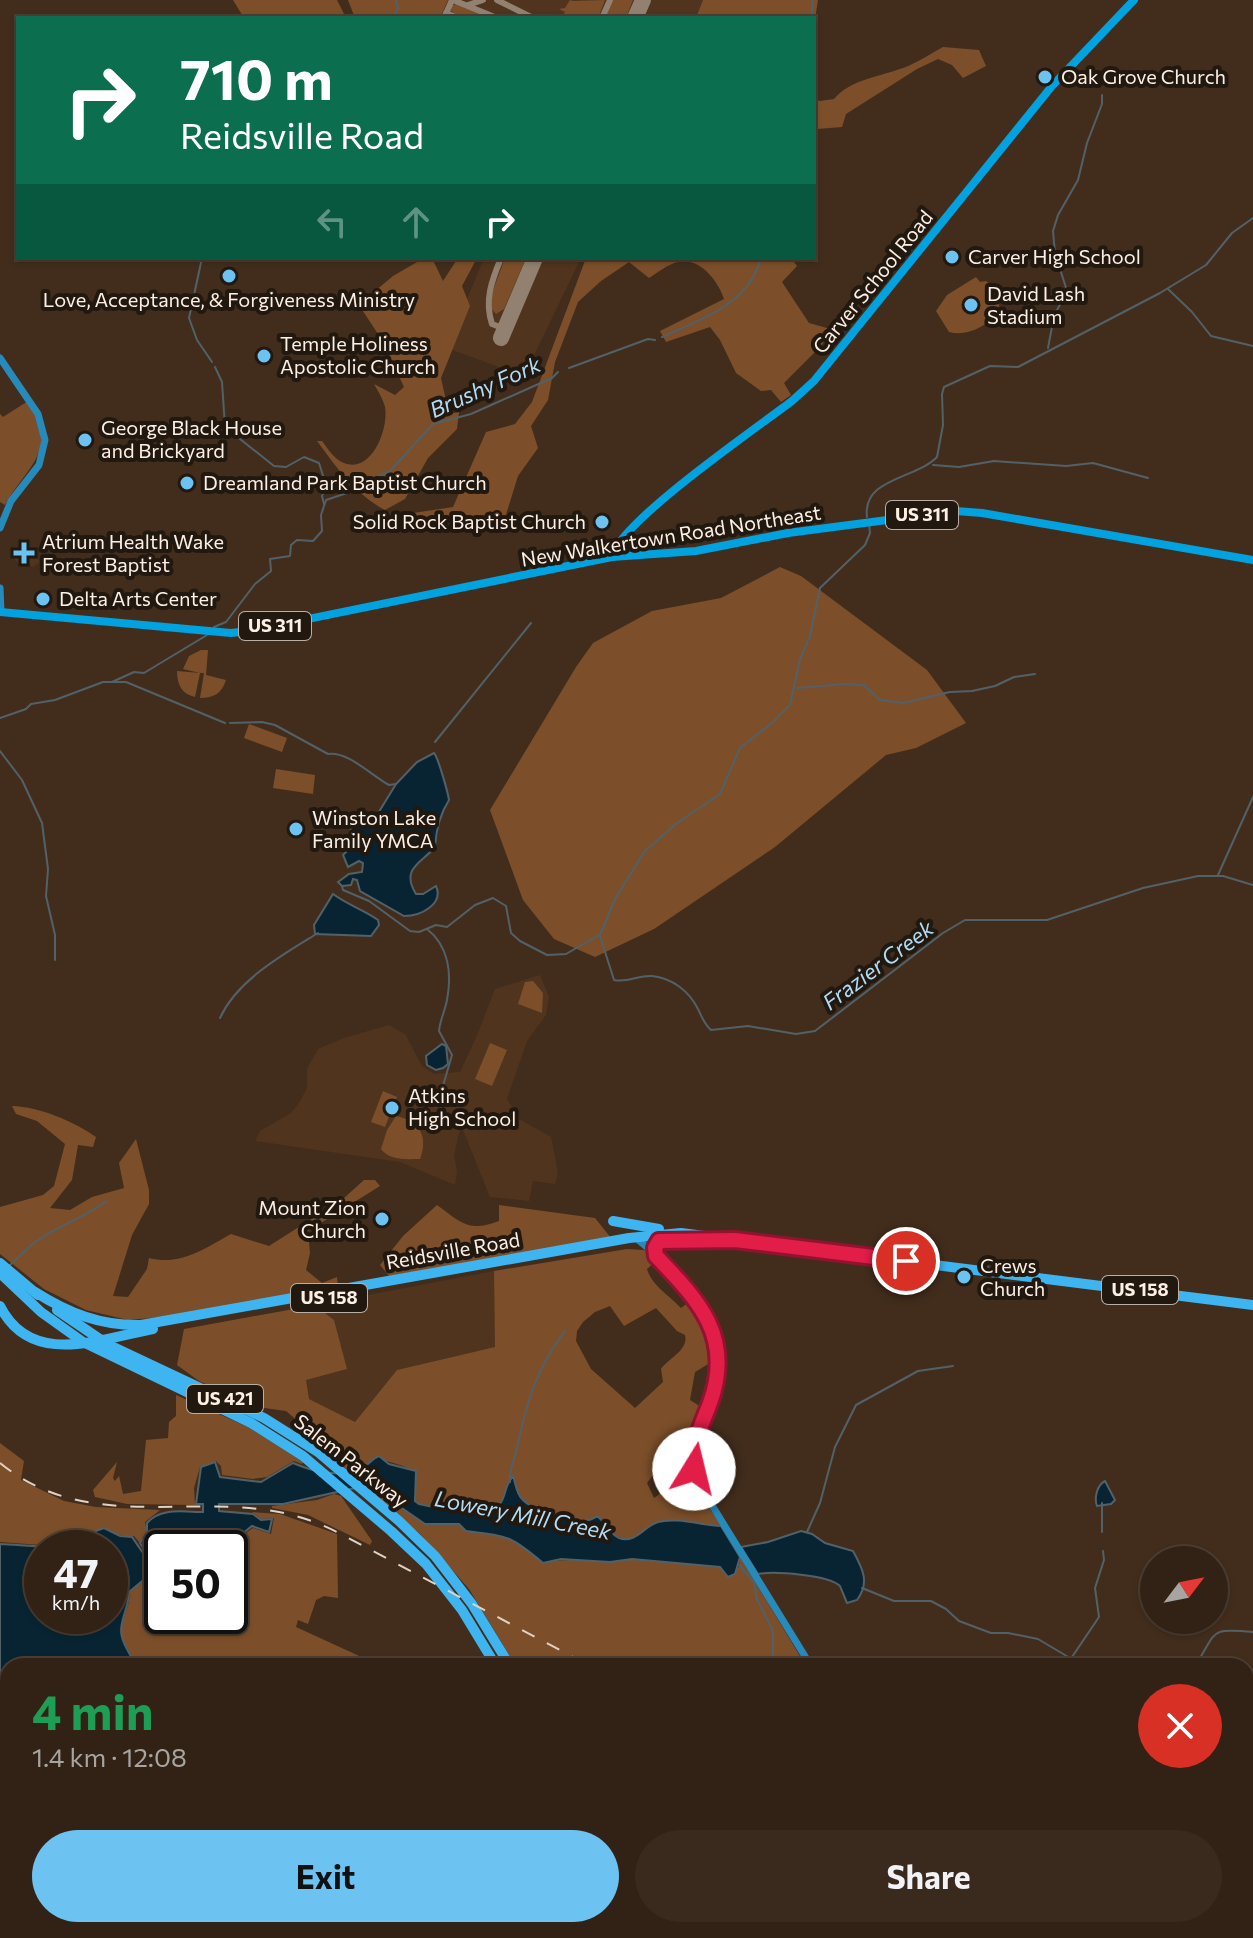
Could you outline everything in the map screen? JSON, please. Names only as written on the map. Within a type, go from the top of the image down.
[{"type":"highway","points":[[613,1221],[681,1233]]},
{"type":"highway","points":[[622,1239],[631,1225]]},
{"type":"highway","name":"Reidsville Road","points":[[179,1322],[681,1233],[1253,1305]]},
{"type":"highway","name":"Reidsville Road","points":[[179,1322],[622,1239],[735,1240]]},
{"type":"highway","points":[[656,1256],[655,1248],[659,1241]]},
{"type":"highway","name":"Salem Parkway","points":[[0,1263],[91,1335],[272,1422],[335,1467],[419,1540],[466,1595],[505,1658]]},
{"type":"highway","name":"Salem Parkway","points":[[0,1273],[41,1312],[92,1347],[259,1427],[318,1468],[410,1549],[439,1579],[491,1658]]},
{"type":"highway","name":"US 158","points":[[35,1292],[71,1313],[101,1322],[141,1325],[179,1322]]},
{"type":"highway","name":"US 158","points":[[0,1306],[21,1333],[53,1345],[74,1344],[179,1322]]},
{"type":"main road","name":"Carver School Road","points":[[612,557],[617,546],[647,512],[814,381],[1052,86],[1134,0]]},
{"type":"main road","points":[[0,358],[38,414],[45,440],[39,465],[11,501],[0,528]]},
{"type":"main road","name":"New Walkertown Road Northeast","points":[[1,612],[231,633],[612,557],[696,551],[790,533],[956,511],[1253,560]]},
{"type":"main road","points":[[589,562],[617,546],[627,557]]},
{"type":"main road","points":[[0,588],[1,612]]},
{"type":"main road","points":[[638,1240],[699,1304],[715,1338],[718,1359],[716,1379],[695,1442],[693,1463],[699,1486],[806,1658]]},
{"type":"shaded area","points":[[233,0],[337,0],[345,16],[243,16]]},
{"type":"shaded area","points":[[348,0],[448,0],[441,16],[354,16]]},
{"type":"shaded area","points":[[447,0],[706,0],[698,16],[438,16]]},
{"type":"shaded area","points":[[570,0],[605,0],[599,16],[562,16],[565,12],[559,9],[565,8]]},
{"type":"shaded area","points":[[612,0],[633,0],[627,16],[606,16]]},
{"type":"shaded area","points":[[703,0],[818,0],[816,16],[697,16]]},
{"type":"shaded area","points":[[452,5],[463,5],[488,16],[460,16],[451,11]]},
{"type":"shaded area","points":[[943,47],[979,50],[986,66],[963,78],[952,65],[938,59],[846,114],[842,127],[816,128],[816,100],[834,99],[857,83],[908,66]]},
{"type":"shaded area","points":[[421,260],[433,260],[443,281],[457,260],[476,260],[462,286],[470,306],[441,378],[449,414],[459,412],[457,429],[428,458],[405,499],[385,510],[356,488],[317,441],[322,441],[341,462],[354,465],[370,456],[381,437],[386,416],[374,384],[395,395],[404,387],[382,340],[353,296],[369,296],[393,276]]},
{"type":"shaded area","points":[[483,260],[580,260],[524,376],[447,348]]},
{"type":"shaded area","points":[[504,260],[525,260],[504,309],[496,314],[492,309],[492,293]]},
{"type":"shaded area","points":[[585,260],[792,260],[797,266],[782,282],[809,323],[834,330],[784,383],[791,395],[781,402],[771,390],[761,391],[736,373],[710,327],[666,342],[660,331],[724,299],[707,272],[686,261],[667,267],[649,278],[629,262],[578,302],[555,362],[548,400],[531,426],[538,448],[518,476],[504,521],[461,517],[419,521],[400,515],[453,507],[486,432],[515,424],[532,402]]},
{"type":"shaded area","name":"David Lash Stadium","points":[[976,277],[980,282],[986,281],[996,291],[999,301],[997,310],[983,326],[972,331],[949,332],[936,311],[947,295]]},
{"type":"shaded area","points":[[28,401],[37,418],[41,445],[31,467],[5,505],[0,502],[0,414],[3,417]]},
{"type":"shaded area","name":"Atrium Health Wake Forest Baptist","points":[[25,541],[40,562],[33,567],[26,563],[21,567],[12,555]]},
{"type":"shaded area","points":[[780,567],[801,576],[927,670],[966,723],[916,748],[886,755],[775,847],[654,929],[595,957],[554,939],[523,900],[490,810],[576,667],[593,643],[652,611],[721,598]]},
{"type":"shaded area","points":[[208,650],[206,675],[226,680],[213,696],[200,698],[204,673],[183,669],[189,656]]},
{"type":"shaded area","points":[[177,671],[200,673],[195,697],[187,694],[179,685]]},
{"type":"shaded area","points":[[249,724],[287,738],[282,752],[244,738]]},
{"type":"shaded area","points":[[276,769],[315,775],[313,794],[273,788]]},
{"type":"shaded area","points":[[540,975],[549,997],[546,1015],[527,1041],[507,1099],[519,1119],[551,1137],[558,1172],[555,1184],[533,1181],[529,1201],[490,1197],[461,1125],[454,1155],[457,1171],[455,1185],[400,1162],[255,1141],[260,1131],[291,1113],[299,1103],[307,1088],[307,1069],[318,1049],[389,1025],[405,1034],[422,1066],[434,1074],[460,1072],[495,989]]},
{"type":"shaded area","points":[[533,981],[543,993],[542,1013],[518,1004],[525,982]]},
{"type":"shaded area","points":[[490,1043],[507,1050],[492,1086],[475,1079]]},
{"type":"shaded area","points":[[383,1091],[397,1097],[385,1127],[371,1122]]},
{"type":"shaded area","points":[[12,1106],[56,1116],[96,1137],[93,1147],[78,1145],[72,1180],[50,1208],[70,1210],[92,1197],[124,1188],[119,1163],[136,1139],[149,1190],[149,1204],[132,1235],[113,1296],[128,1297],[147,1269],[149,1258],[181,1258],[231,1234],[269,1246],[343,1199],[364,1180],[375,1180],[380,1186],[308,1231],[310,1253],[306,1270],[322,1283],[337,1277],[338,1287],[173,1316],[128,1320],[86,1310],[44,1289],[0,1254],[0,1207],[43,1195],[54,1186],[65,1144],[37,1121],[16,1114]]},
{"type":"shaded area","points":[[396,1116],[411,1122],[420,1131],[423,1143],[420,1159],[394,1157],[381,1149],[387,1130]]},
{"type":"shaded area","points":[[437,1205],[459,1221],[472,1226],[499,1221],[499,1205],[595,1218],[611,1238],[389,1276],[380,1265],[403,1236]]},
{"type":"shaded area","points":[[627,1249],[644,1250],[657,1260],[647,1269],[649,1275],[681,1308],[692,1300],[707,1322],[715,1363],[695,1372],[690,1400],[701,1407],[696,1428],[647,1483],[654,1498],[678,1481],[691,1480],[721,1526],[666,1521],[633,1538],[623,1538],[596,1522],[562,1518],[536,1510],[518,1494],[513,1476],[502,1501],[494,1509],[461,1512],[419,1504],[414,1501],[416,1475],[408,1468],[375,1457],[360,1470],[346,1471],[340,1457],[286,1411],[251,1406],[199,1381],[177,1365],[184,1329],[321,1304],[326,1314],[334,1320],[347,1369],[306,1380],[309,1399],[355,1422],[397,1370],[495,1347],[494,1271]],"holes":[[[610,1306],[624,1326],[656,1308],[677,1331],[685,1335],[684,1345],[661,1369],[663,1382],[635,1408],[591,1369],[576,1341],[577,1331],[583,1322],[595,1312]]]},
{"type":"shaded area","points":[[494,1271],[496,1347],[397,1370],[355,1422],[309,1399],[305,1380],[347,1369],[321,1304]]},
{"type":"shaded area","points":[[176,1395],[248,1427],[302,1464],[294,1461],[267,1477],[253,1479],[222,1475],[221,1466],[216,1461],[200,1467],[194,1488],[195,1505],[127,1504],[95,1497],[93,1490],[117,1462],[113,1478],[115,1481],[119,1476],[123,1494],[141,1491],[146,1440],[168,1438],[169,1422],[176,1416]]},
{"type":"shaded area","points":[[0,1443],[24,1461],[21,1480],[64,1501],[96,1507],[160,1510],[145,1522],[147,1530],[140,1543],[134,1536],[128,1536],[128,1530],[24,1530],[24,1544],[0,1542]]},
{"type":"shaded area","points":[[364,1486],[374,1489],[425,1524],[459,1524],[466,1531],[508,1539],[543,1563],[665,1559],[721,1567],[724,1573],[739,1567],[740,1557],[801,1658],[511,1658],[469,1589],[420,1534]]},
{"type":"shaded area","points":[[334,1494],[341,1496],[372,1541],[370,1545],[308,1515],[272,1508],[317,1500]]},
{"type":"shaded area","points":[[252,1512],[280,1514],[337,1534],[338,1598],[324,1596],[316,1600],[308,1624],[298,1620],[296,1627],[364,1658],[132,1658],[122,1634],[128,1634],[130,1592],[144,1581],[144,1634],[248,1634],[248,1532],[253,1528],[271,1534],[274,1518],[261,1519]]},
{"type":"water","points":[[434,753],[449,800],[439,823],[435,847],[415,867],[410,878],[416,894],[423,894],[436,886],[437,898],[424,911],[404,916],[360,891],[357,880],[353,879],[351,885],[342,886],[338,882],[349,874],[362,872],[363,863],[359,861],[348,867],[343,855],[350,848],[351,827],[377,815],[396,784],[417,762]]},
{"type":"water","points":[[333,894],[378,920],[379,925],[371,936],[315,934],[314,925]]},
{"type":"water","points":[[442,1044],[446,1046],[448,1064],[436,1070],[427,1065],[426,1056]]},
{"type":"water","points":[[379,1456],[389,1464],[416,1471],[415,1501],[419,1504],[461,1512],[494,1509],[500,1504],[513,1476],[523,1500],[559,1518],[581,1521],[597,1516],[613,1534],[625,1539],[665,1521],[721,1526],[740,1557],[735,1574],[728,1577],[720,1567],[632,1559],[610,1562],[561,1559],[543,1563],[508,1538],[466,1531],[459,1524],[425,1524],[374,1489],[364,1486],[283,1504],[219,1504],[219,1511],[253,1514],[261,1520],[272,1519],[269,1532],[252,1526],[247,1530],[147,1530],[147,1523],[159,1515],[203,1512],[203,1504],[196,1504],[201,1467],[215,1462],[220,1477],[261,1482],[293,1463],[333,1473],[361,1469]]},
{"type":"water","points":[[1105,1481],[1115,1500],[1111,1504],[1097,1506],[1097,1492]]},
{"type":"water","points":[[801,1531],[825,1543],[853,1551],[864,1576],[857,1600],[847,1603],[840,1586],[825,1579],[758,1574],[741,1547]]},
{"type":"water","points":[[128,1537],[132,1537],[144,1555],[144,1580],[129,1592],[128,1598]]},
{"type":"water","points":[[0,1544],[24,1545],[24,1634],[122,1634],[132,1658],[0,1658]]},
{"type":"waterway","points":[[393,16],[398,9],[396,0]]},
{"type":"waterway","name":"Brushy Fork","points":[[811,16],[813,0]]},
{"type":"waterway","points":[[1048,348],[1054,316],[1067,291],[1055,253],[1053,231],[1058,215],[1078,180],[1087,143],[1102,104],[1102,95]]},
{"type":"waterway","points":[[867,517],[868,504],[881,487],[937,457],[943,425],[944,387],[990,366],[1018,367],[1160,293],[1206,265],[1232,233],[1253,218]]},
{"type":"waterway","points":[[202,260],[189,318],[197,340],[212,362]]},
{"type":"waterway","name":"Brushy Fork","points":[[662,337],[708,316],[735,298],[755,274],[760,260]]},
{"type":"waterway","points":[[1168,289],[1211,336],[1253,346]]},
{"type":"waterway","name":"Brushy Fork","points":[[569,368],[648,339],[655,340]]},
{"type":"waterway","points":[[215,367],[222,382],[225,427],[274,466],[286,467],[304,457],[319,463],[326,485],[322,496],[324,504]]},
{"type":"waterway","name":"Brushy Fork","points":[[351,489],[390,471],[433,424],[471,414],[552,378],[558,372]]},
{"type":"waterway","points":[[933,465],[959,467],[994,461],[1066,466],[1093,463],[1148,478]]},
{"type":"waterway","name":"Brushy Fork","points":[[214,627],[226,622],[255,584],[271,571],[270,559],[290,556],[291,545],[297,540],[313,541],[322,531],[321,515],[326,500],[347,493]]},
{"type":"waterway","points":[[600,935],[615,899],[644,852],[677,823],[720,794],[740,748],[790,705],[820,588],[865,545],[870,533],[869,524]]},
{"type":"waterway","points":[[435,742],[531,623]]},
{"type":"waterway","name":"Brushy Fork","points":[[112,682],[134,672],[144,673],[207,635]]},
{"type":"waterway","points":[[797,688],[864,685],[880,700],[903,703],[995,686],[1014,677],[1035,674]]},
{"type":"waterway","name":"Brushy Fork","points":[[0,718],[26,709],[31,704],[55,700],[103,682],[126,682],[225,723]]},
{"type":"waterway","name":"Frazier Creek","points":[[230,723],[262,722],[275,725],[328,754],[352,760],[389,785],[396,784]]},
{"type":"waterway","points":[[0,751],[22,780],[42,823],[48,869],[46,896],[55,935],[55,960]]},
{"type":"waterway","points":[[1218,875],[1253,797]]},
{"type":"waterway","name":"Frazier Creek","points":[[600,936],[614,980],[652,976],[679,986],[690,997],[711,1030],[748,1026],[796,1034],[815,1031],[943,933],[965,920],[1047,920],[1143,888],[1198,876],[1223,876],[1253,885]]},
{"type":"waterway","name":"Frazier Creek","points":[[342,886],[343,890],[369,901],[410,931],[419,932],[436,925],[447,927],[475,905],[493,898],[506,906],[511,933],[547,955],[566,954],[599,935]]},
{"type":"waterway","points":[[427,929],[440,944],[449,971],[447,1000],[439,1031],[452,1055],[443,1086],[441,1108]]},
{"type":"waterway","points":[[220,1018],[250,980],[318,933]]},
{"type":"waterway","points":[[9,1266],[38,1240],[107,1201]]},
{"type":"waterway","points":[[510,1482],[533,1388],[565,1331]]},
{"type":"waterway","points":[[807,1532],[820,1503],[835,1447],[856,1405],[918,1371],[953,1366]]},
{"type":"waterway","points":[[1102,1503],[1102,1532]]},
{"type":"waterway","points":[[1072,1657],[1099,1617],[1095,1588],[1104,1560],[1103,1551]]},
{"type":"waterway","points":[[739,1565],[754,1582],[757,1599],[773,1631],[773,1658]]},
{"type":"waterway","name":"Lowery Mill Creek","points":[[862,1588],[894,1601],[931,1601],[959,1621],[991,1633],[1038,1639],[1070,1658]]},
{"type":"waterway","name":"Lowery Mill Creek","points":[[1200,1658],[1215,1634],[1253,1632]]},
{"type":"taxiway","points":[[445,16],[452,0]]},
{"type":"taxiway","points":[[453,0],[492,16]]},
{"type":"taxiway","points":[[468,5],[483,0]]},
{"type":"taxiway","points":[[497,0],[529,16]]},
{"type":"taxiway","points":[[603,16],[610,0]]},
{"type":"taxiway","points":[[446,13],[453,16]]},
{"type":"taxiway","points":[[500,260],[492,282],[489,307],[492,324],[505,329]]},
{"type":"runway","points":[[636,16],[643,0]]},
{"type":"runway","points":[[501,338],[534,260]]},
{"type":"railway","points":[[0,1463],[32,1484],[66,1497],[100,1504],[243,1508],[279,1512],[309,1520],[575,1658]]},
{"type":"place","name":"Oak Grove Church","points":[[1045,77]]},
{"type":"place","name":"Carver High School","points":[[952,257]]},
{"type":"place","name":"Love, Acceptance, & Forgiveness Ministry","points":[[229,276]]},
{"type":"place","name":"David Lash Stadium","points":[[971,305]]},
{"type":"place","name":"Temple Holiness Apostolic Church","points":[[264,356]]},
{"type":"place","name":"George Black House and Brickyard","points":[[85,440]]},
{"type":"place","name":"Dreamland Park Baptist Church","points":[[187,483]]},
{"type":"place","name":"Solid Rock Baptist Church","points":[[602,522]]},
{"type":"place","name":"Atrium Health Wake Forest Baptist","points":[[24,553]]},
{"type":"place","name":"Delta Arts Center","points":[[43,599]]},
{"type":"place","name":"Winston Lake Family YMCA","points":[[296,829]]},
{"type":"place","name":"Atkins High School","points":[[392,1108]]},
{"type":"place","name":"Mount Zion Church","points":[[382,1219]]},
{"type":"place","name":"Crews Church","points":[[964,1277]]},
{"type":"route","points":[[694,1469],[695,1442],[716,1382],[717,1348],[711,1326],[699,1304],[656,1256],[655,1248],[659,1241],[735,1240],[906,1261]]}]
